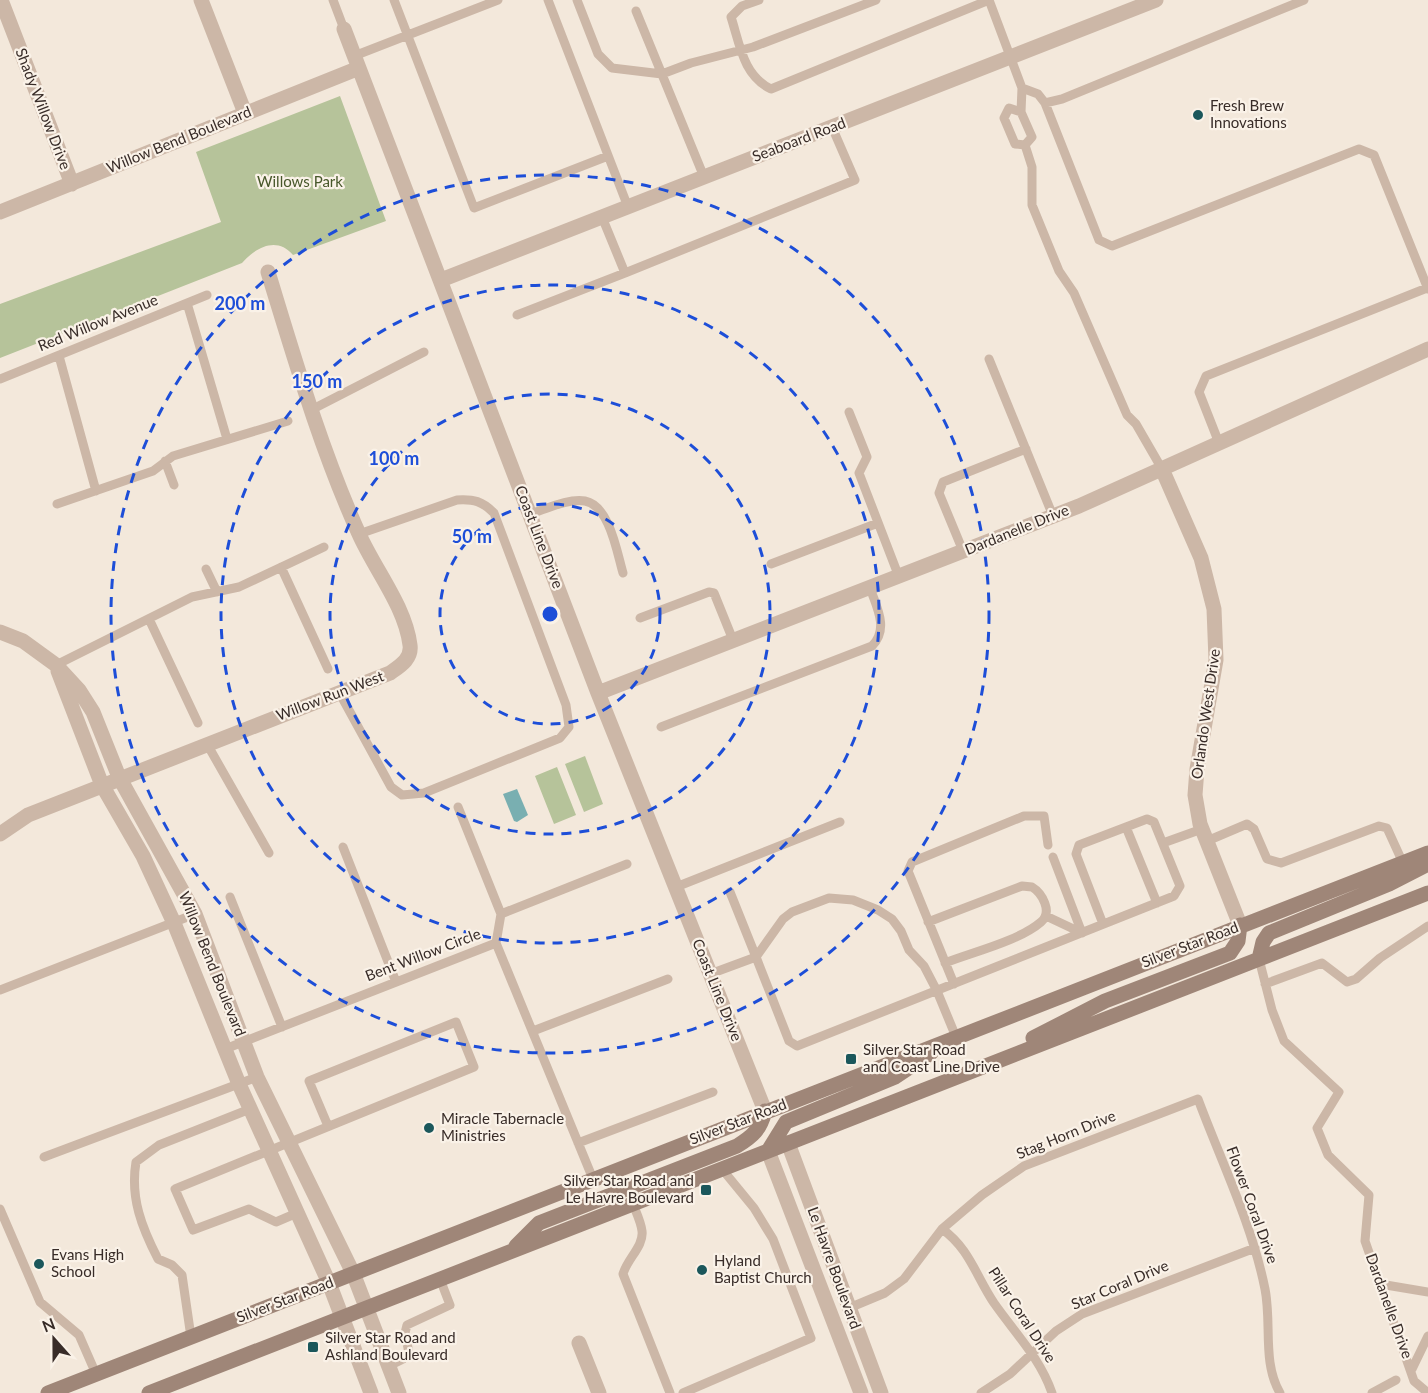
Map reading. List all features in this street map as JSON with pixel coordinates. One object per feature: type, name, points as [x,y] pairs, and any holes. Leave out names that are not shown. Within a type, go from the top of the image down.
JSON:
[{"type":"main road","name":"Silver Star Road","points":[[48,1393],[1428,853]]},
{"type":"main road","points":[[1259,959],[1263,942],[1269,933],[1389,884],[1428,864]]},
{"type":"main road","points":[[150,1393],[1428,893]]},
{"type":"main road","points":[[964,1074],[1105,1001],[1230,953],[1238,941],[1239,926]]},
{"type":"main road","points":[[768,1151],[786,1122],[896,1077],[956,1037]]},
{"type":"main road","points":[[512,1251],[538,1223],[737,1146],[753,1136],[761,1126],[765,1111]]},
{"type":"street","points":[[201,0],[245,113]]},
{"type":"street","name":"Seaboard Road","points":[[441,280],[1156,0]]},
{"type":"street","name":"Shady Willow Drive","points":[[1,6],[72,184]]},
{"type":"street","name":"Coast Line Drive","points":[[344,29],[598,693],[765,1111]]},
{"type":"street","name":"Willow Bend Boulevard","points":[[0,212],[245,113],[357,62]]},
{"type":"street","name":"Willow Run West","points":[[0,834],[28,815],[119,777],[390,673],[405,663],[411,649],[406,627],[359,534],[311,410],[268,272]]},
{"type":"street","name":"Dardanelle Drive","points":[[598,693],[1053,516],[1428,349]]},
{"type":"street","name":"Orlando West Drive","points":[[1162,469],[1201,558],[1214,609],[1216,660],[1197,769],[1196,795],[1204,835],[1239,926]]},
{"type":"street","name":"Willow Bend Boulevard","points":[[0,632],[23,641],[56,666],[79,690],[93,712],[119,777],[195,914],[257,1077],[353,1274],[399,1393]]},
{"type":"street","name":"Willow Bend Boulevard","points":[[56,666],[102,785],[143,856],[174,923],[239,1084],[329,1283],[371,1393]]},
{"type":"street","name":"Le Havre Boulevard","points":[[788,1143],[881,1393]]},
{"type":"street","name":"Le Havre Boulevard","points":[[768,1151],[861,1393]]},
{"type":"street","points":[[579,1343],[600,1393]]},
{"type":"lane","points":[[333,0],[344,29]]},
{"type":"lane","points":[[394,0],[474,208],[608,156]]},
{"type":"lane","points":[[357,62],[407,35],[498,0]]},
{"type":"lane","points":[[548,0],[628,207]]},
{"type":"lane","points":[[577,0],[598,54],[612,68],[662,74],[691,63],[741,50],[876,0]]},
{"type":"lane","points":[[759,0],[742,6],[731,17],[741,50],[756,81],[771,88],[989,0],[1022,88],[1021,112],[1032,137],[1025,145]]},
{"type":"lane","points":[[1045,103],[1062,99],[1304,0]]},
{"type":"lane","points":[[636,11],[704,177]]},
{"type":"lane","points":[[1022,88],[1038,94],[1045,103],[1099,240],[1112,246],[1359,149],[1374,155],[1427,288],[1206,376],[1199,392],[1219,443]]},
{"type":"lane","points":[[1021,112],[1009,108],[1004,118],[1015,144],[1025,145]]},
{"type":"lane","points":[[517,315],[855,180],[832,127]]},
{"type":"lane","points":[[1025,145],[1032,166],[1032,205],[1059,271],[1074,293],[1127,415],[1136,424],[1162,469]]},
{"type":"lane","points":[[602,217],[625,273]]},
{"type":"lane","name":"Red Willow Avenue","points":[[0,379],[207,295]]},
{"type":"lane","points":[[187,303],[227,439]]},
{"type":"lane","points":[[311,410],[424,352]]},
{"type":"lane","points":[[58,356],[96,491]]},
{"type":"lane","points":[[989,358],[1053,516]]},
{"type":"lane","points":[[849,412],[867,457],[859,473],[899,577]]},
{"type":"lane","points":[[57,504],[153,471],[173,456],[288,421]]},
{"type":"lane","points":[[963,551],[939,493],[943,482],[1026,449]]},
{"type":"lane","points":[[165,461],[174,485]]},
{"type":"lane","points":[[339,693],[391,787],[402,795],[424,793],[560,738],[569,727],[566,705],[494,513],[484,504],[472,499],[458,500],[359,534]]},
{"type":"lane","points":[[530,514],[566,503],[583,500],[591,503],[601,511],[623,573]]},
{"type":"lane","points":[[771,564],[878,523]]},
{"type":"lane","points":[[56,666],[192,597],[239,587],[324,547]]},
{"type":"lane","points":[[281,567],[328,669]]},
{"type":"lane","points":[[206,569],[217,592]]},
{"type":"lane","points":[[661,727],[872,646],[880,638],[882,628],[870,588]]},
{"type":"lane","points":[[640,618],[709,592],[714,593],[733,640]]},
{"type":"lane","points":[[149,619],[198,723]]},
{"type":"lane","points":[[207,744],[269,854]]},
{"type":"lane","points":[[458,807],[501,914],[496,943]]},
{"type":"lane","points":[[954,984],[908,871],[912,861],[1024,816],[1037,814],[1044,816],[1048,845]]},
{"type":"lane","points":[[730,892],[789,1041],[797,1046],[1174,896],[1180,886],[1154,822],[1146,819],[1079,845],[1076,854],[1103,924]]},
{"type":"lane","points":[[676,887],[840,822]]},
{"type":"lane","points":[[1163,843],[1247,825],[1254,829],[1267,859],[1281,863],[1379,826],[1387,828],[1403,862]]},
{"type":"lane","points":[[1126,827],[1157,903]]},
{"type":"lane","points":[[343,847],[396,982]]},
{"type":"lane","points":[[1053,857],[1082,933]]},
{"type":"lane","points":[[501,914],[627,864]]},
{"type":"lane","points":[[928,922],[1022,886],[1032,887],[1040,892],[1044,899],[1046,916],[1042,922],[1020,934],[945,963]]},
{"type":"lane","points":[[230,897],[282,1027]]},
{"type":"lane","points":[[710,974],[756,957],[783,919],[792,912],[839,897],[878,910],[892,920],[937,990],[956,1037]]},
{"type":"lane","points":[[0,990],[195,914]]},
{"type":"lane","points":[[1046,916],[1082,933]]},
{"type":"lane","points":[[1265,984],[1322,963],[1347,982],[1356,979],[1380,958],[1428,926]]},
{"type":"lane","name":"Bent Willow Circle","points":[[225,1049],[496,943],[593,1179]]},
{"type":"lane","name":"Dardanelle Drive","points":[[1259,959],[1284,1041],[1339,1092],[1317,1128],[1328,1155],[1369,1195],[1365,1241],[1412,1369],[1414,1381],[1428,1393]]},
{"type":"lane","points":[[532,1031],[668,980]]},
{"type":"lane","points":[[297,1213],[276,1222],[249,1209],[193,1230],[175,1189],[474,1067],[456,1023],[309,1081],[328,1126]]},
{"type":"lane","points":[[44,1157],[257,1077]]},
{"type":"lane","points":[[578,1143],[712,1092]]},
{"type":"lane","name":"Stag Horn Drive","points":[[849,1308],[885,1293],[904,1279],[942,1229],[982,1194],[1024,1166],[1198,1099]]},
{"type":"lane","name":"Flower Coral Drive","points":[[1198,1099],[1255,1248],[1266,1291],[1269,1361],[1280,1393]]},
{"type":"lane","points":[[191,1337],[182,1275],[172,1265],[158,1259],[136,1206],[133,1191],[136,1162],[159,1145],[250,1109]]},
{"type":"lane","points":[[683,1393],[811,1338],[773,1239],[754,1208],[722,1169]]},
{"type":"lane","points":[[633,1204],[642,1231],[641,1240],[626,1262],[623,1274],[669,1393]]},
{"type":"lane","points":[[0,1209],[31,1287],[40,1302],[79,1335],[96,1374]]},
{"type":"lane","name":"Pillar Coral Drive","points":[[942,1229],[958,1241],[995,1304],[1032,1352],[1052,1393]]},
{"type":"lane","name":"Star Coral Drive","points":[[981,1393],[1010,1374],[1032,1352],[1082,1314],[1255,1248]]},
{"type":"lane","points":[[389,1366],[409,1353],[405,1333],[407,1325],[450,1305],[440,1279]]},
{"type":"lane","points":[[1380,1284],[1428,1292]]},
{"type":"lane","points":[[1412,1369],[1428,1336]]},
{"type":"lane","points":[[1372,1393],[1396,1380]]},
{"type":"green space","name":"Willows Park","points":[[340,96],[386,221],[293,255],[280,246],[260,248],[242,263],[0,358],[0,304],[221,222],[196,152]]},
{"type":"green space","points":[[585,756],[603,804],[584,812],[565,764]]},
{"type":"green space","points":[[557,767],[576,815],[554,824],[535,776]]},
{"type":"water","points":[[517,789],[528,815],[517,822],[514,821],[503,794]]},
{"type":"place","name":"Fresh Brew Innovations","points":[[1198,115]]},
{"type":"place","name":"Silver Star Road and Coast Line Drive","points":[[851,1059]]},
{"type":"place","name":"Miracle Tabernacle Ministries","points":[[429,1128]]},
{"type":"place","name":"Silver Star Road and Le Havre Boulevard","points":[[706,1190]]},
{"type":"place","name":"Evans High School","points":[[39,1264]]},
{"type":"place","name":"Hyland Baptist Church","points":[[702,1270]]},
{"type":"place","name":"Silver Star Road and Ashland Boulevard","points":[[313,1347]]}]
